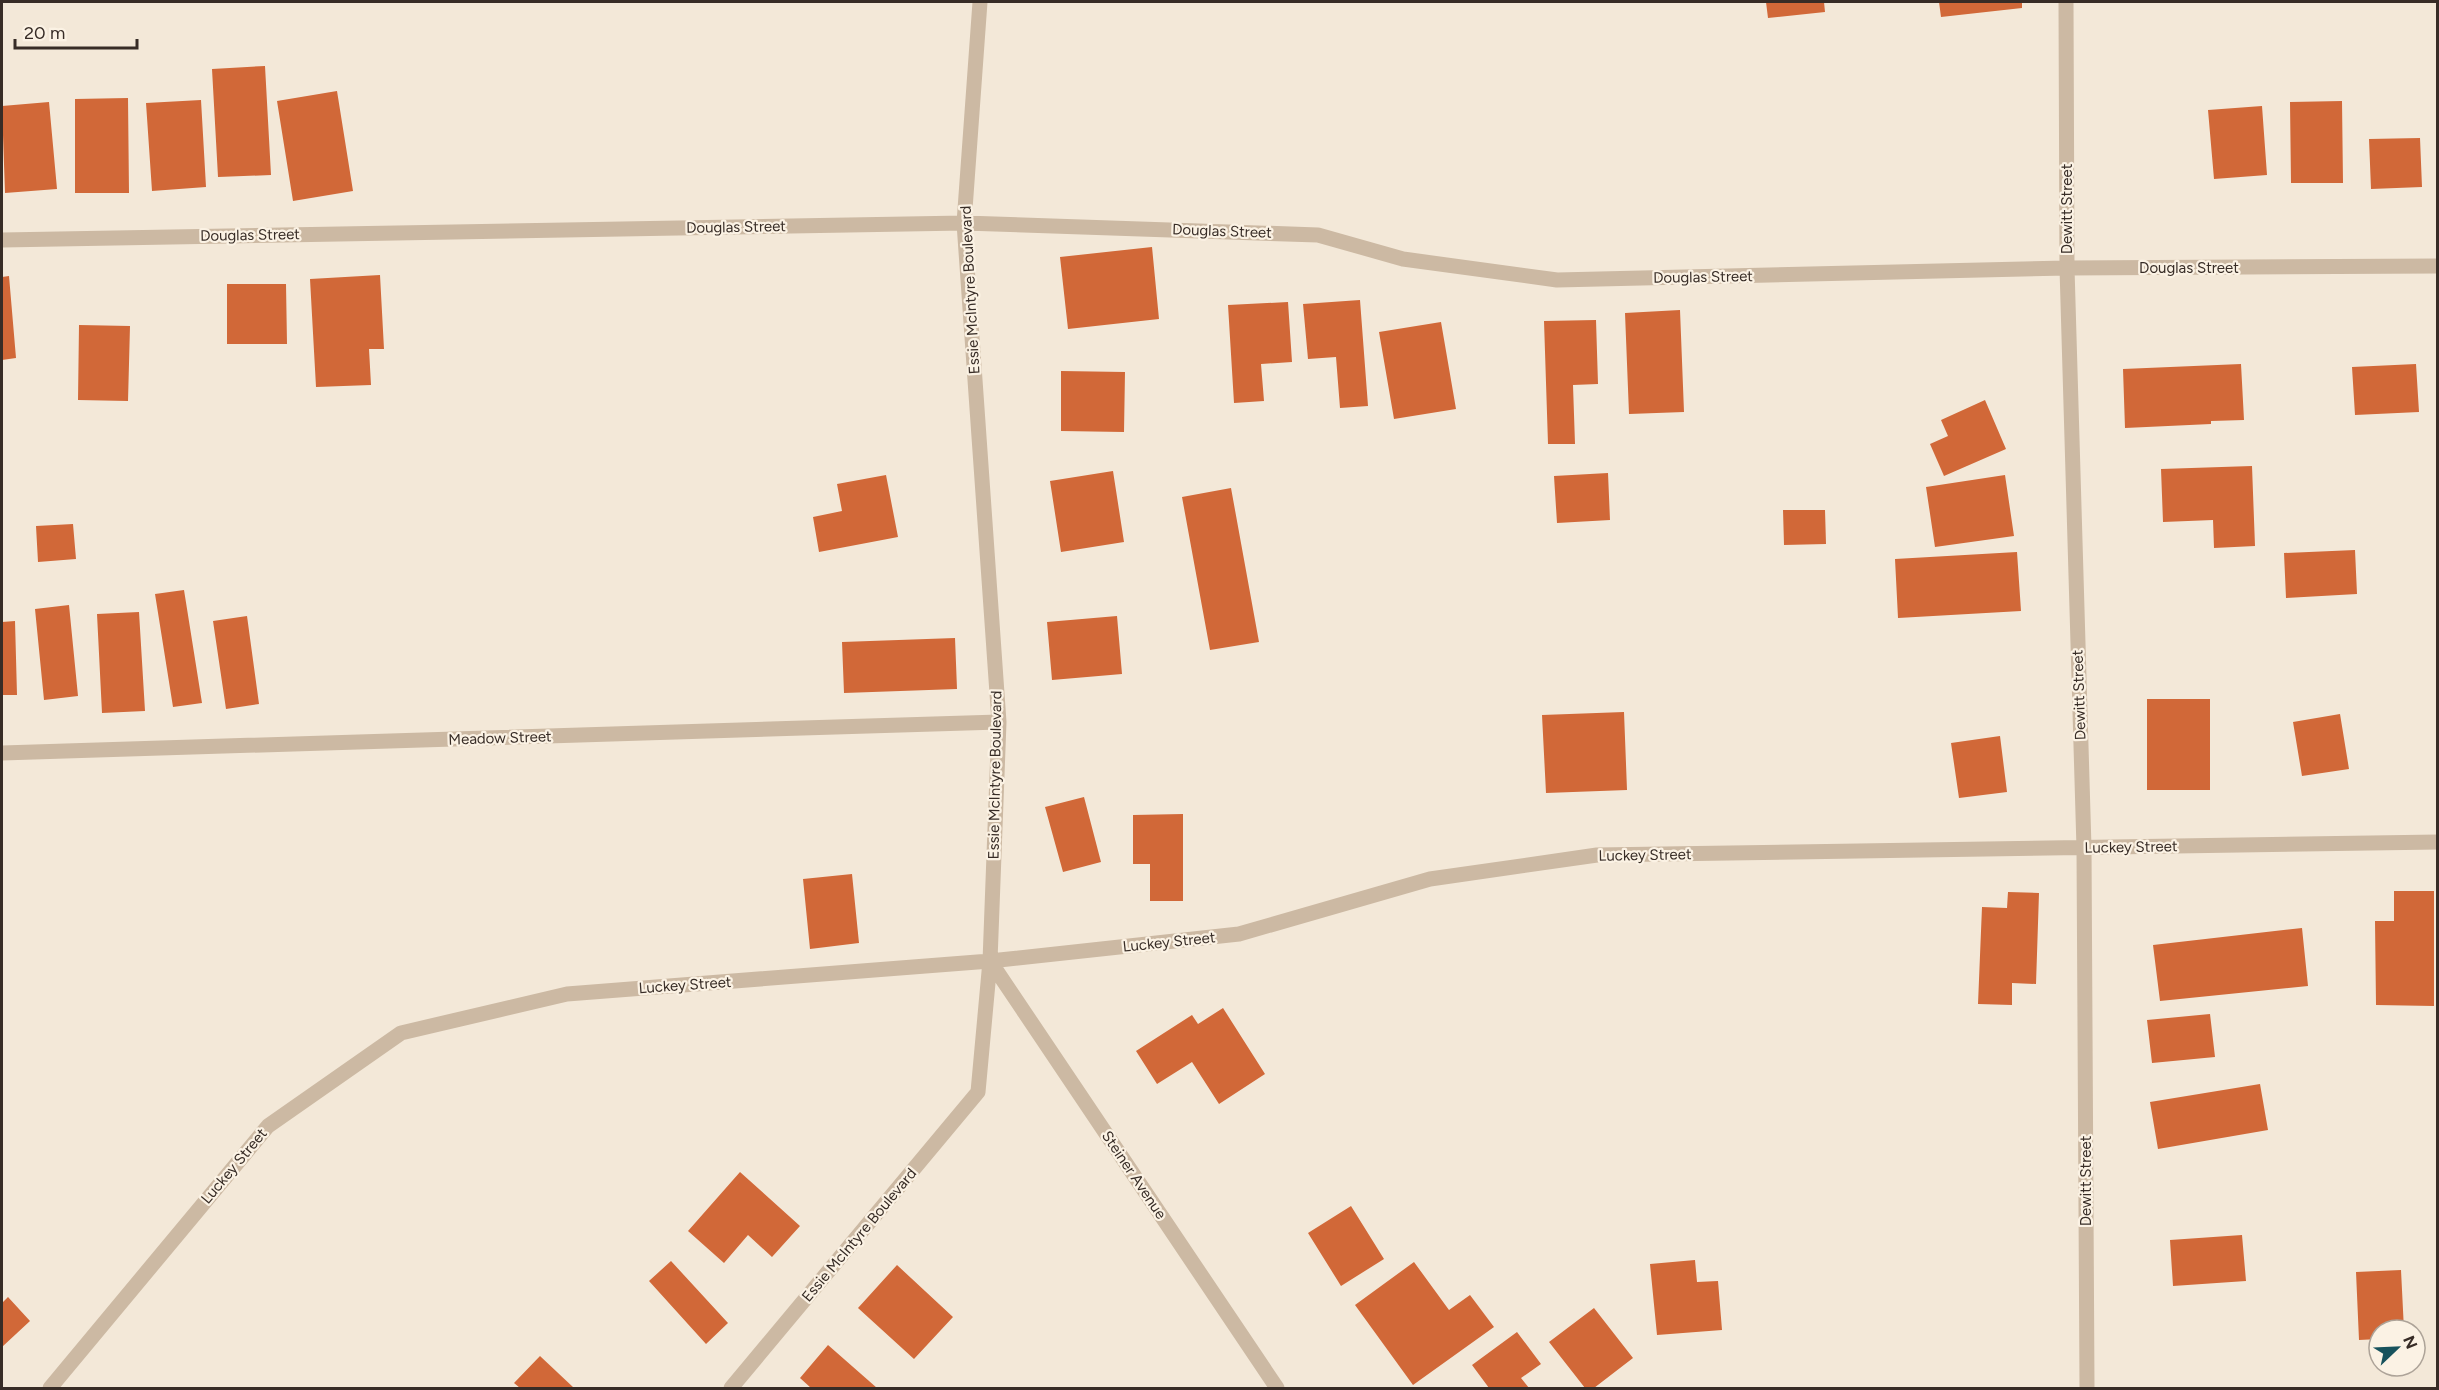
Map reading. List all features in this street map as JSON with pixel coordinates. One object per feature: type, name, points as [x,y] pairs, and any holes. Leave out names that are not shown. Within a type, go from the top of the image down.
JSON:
[{"type":"street","name":"Essie McIntyre Boulevard","points":[[731,1389],[978,1092],[990,961],[999,722],[964,223],[980,2]]},
{"type":"street","name":"Dewitt Street","points":[[2066,2],[2067,268],[2084,848],[2087,1389]]},
{"type":"street","name":"Douglas Street","points":[[2,240],[964,223],[1318,235],[1404,259],[1557,280],[2067,268],[2438,266]]},
{"type":"street","name":"Meadow Street","points":[[2,753],[999,722]]},
{"type":"street","name":"Luckey Street","points":[[50,1389],[268,1126],[400,1033],[567,994],[990,961],[1239,934],[1430,879],[1597,855],[2438,842]]},
{"type":"street","name":"Steiner Avenue","points":[[990,961],[1277,1389]]},
{"type":"building","points":[[1766,2],[1824,2],[1825,12],[1768,18]]},
{"type":"building","points":[[1939,2],[2022,2],[2022,8],[1941,17]]},
{"type":"building","points":[[265,66],[271,175],[218,177],[212,69]]},
{"type":"building","points":[[337,91],[353,191],[293,201],[277,101]]},
{"type":"building","points":[[128,98],[129,193],[75,193],[75,99]]},
{"type":"building","points":[[201,100],[206,187],[152,191],[146,103]]},
{"type":"building","points":[[2342,101],[2343,183],[2291,183],[2290,102]]},
{"type":"building","points":[[49,102],[57,189],[5,193],[2,106]]},
{"type":"building","points":[[2262,106],[2267,175],[2214,179],[2208,110]]},
{"type":"building","points":[[2420,138],[2422,187],[2371,189],[2369,139]]},
{"type":"building","points":[[1152,247],[1159,319],[1068,329],[1060,257]]},
{"type":"building","points":[[380,275],[384,349],[369,349],[371,385],[316,387],[310,279]]},
{"type":"building","points":[[9,276],[16,358],[2,360],[2,277]]},
{"type":"building","points":[[227,284],[286,284],[287,344],[227,344]]},
{"type":"building","points":[[1360,300],[1368,406],[1340,408],[1336,357],[1308,359],[1303,304]]},
{"type":"building","points":[[1288,302],[1292,362],[1261,364],[1264,401],[1234,403],[1228,305]]},
{"type":"building","points":[[1680,310],[1684,412],[1629,414],[1625,313]]},
{"type":"building","points":[[1596,320],[1598,384],[1573,385],[1575,444],[1548,444],[1544,321]]},
{"type":"building","points":[[1441,322],[1456,409],[1394,419],[1379,332]]},
{"type":"building","points":[[79,325],[130,326],[128,401],[78,400]]},
{"type":"building","points":[[2241,364],[2244,420],[2125,428],[2123,369]]},
{"type":"building","points":[[2416,364],[2419,412],[2355,415],[2352,367]]},
{"type":"building","points":[[1061,371],[1125,372],[1124,432],[1061,431]]},
{"type":"building","points":[[1985,400],[2006,449],[1944,476],[1930,444],[1948,436],[1941,420]]},
{"type":"building","points":[[2252,466],[2255,546],[2214,548],[2213,520],[2163,522],[2161,469]]},
{"type":"building","points":[[1113,471],[1124,542],[1061,552],[1050,481]]},
{"type":"building","points":[[1608,473],[1610,520],[1557,523],[1554,476]]},
{"type":"building","points":[[886,475],[898,537],[819,552],[813,517],[842,511],[837,484]]},
{"type":"building","points":[[2005,475],[2014,536],[1935,547],[1926,487]]},
{"type":"building","points":[[1231,488],[1259,642],[1210,650],[1182,497]]},
{"type":"building","points":[[1783,510],[1825,510],[1826,544],[1784,545]]},
{"type":"building","points":[[73,524],[76,559],[38,562],[36,526]]},
{"type":"building","points":[[2355,550],[2357,594],[2286,598],[2284,553]]},
{"type":"building","points":[[2017,552],[2021,611],[1898,618],[1895,559]]},
{"type":"building","points":[[184,590],[202,703],[173,707],[155,594]]},
{"type":"building","points":[[69,605],[78,696],[44,700],[35,609]]},
{"type":"building","points":[[139,612],[145,711],[102,713],[97,614]]},
{"type":"building","points":[[247,616],[259,704],[226,709],[213,621]]},
{"type":"building","points":[[1117,616],[1122,674],[1052,680],[1047,622]]},
{"type":"building","points":[[15,621],[17,695],[2,695],[2,622]]},
{"type":"building","points":[[955,638],[957,689],[844,693],[842,642]]},
{"type":"building","points":[[2147,699],[2210,699],[2210,790],[2147,790]]},
{"type":"building","points":[[1624,712],[1627,790],[1546,793],[1542,715]]},
{"type":"building","points":[[2340,714],[2349,769],[2302,776],[2293,722]]},
{"type":"building","points":[[2000,736],[2007,792],[1959,798],[1951,743]]},
{"type":"building","points":[[1084,797],[1101,862],[1063,872],[1045,807]]},
{"type":"building","points":[[1183,814],[1183,901],[1150,901],[1150,864],[1133,864],[1133,815]]},
{"type":"building","points":[[852,874],[859,943],[810,949],[803,879]]},
{"type":"building","points":[[2394,891],[2434,891],[2434,1006],[2376,1005],[2375,921],[2394,921]]},
{"type":"building","points":[[2008,892],[2039,893],[2036,984],[2012,983],[2012,1005],[1978,1004],[1982,907],[2007,908]]},
{"type":"building","points":[[2302,928],[2308,986],[2160,1001],[2153,945]]},
{"type":"building","points":[[1223,1008],[1265,1074],[1219,1104],[1192,1062],[1157,1084],[1136,1051],[1192,1015],[1198,1024]]},
{"type":"building","points":[[2210,1014],[2215,1057],[2152,1063],[2147,1020]]},
{"type":"building","points":[[2260,1084],[2268,1130],[2158,1149],[2150,1102]]},
{"type":"building","points":[[740,1172],[800,1226],[772,1257],[748,1235],[724,1263],[688,1231]]},
{"type":"building","points":[[1351,1206],[1384,1259],[1341,1286],[1308,1233]]},
{"type":"building","points":[[2242,1235],[2246,1281],[2173,1286],[2170,1240]]},
{"type":"building","points":[[1695,1260],[1697,1282],[1718,1281],[1722,1330],[1657,1335],[1650,1264]]},
{"type":"building","points":[[671,1261],[728,1323],[706,1344],[649,1281]]},
{"type":"building","points":[[1414,1262],[1449,1310],[1470,1295],[1494,1327],[1413,1385],[1355,1305]]},
{"type":"building","points":[[897,1265],[953,1317],[914,1359],[858,1308]]},
{"type":"building","points":[[2401,1270],[2403,1318],[2367,1318],[2367,1340],[2359,1340],[2356,1272]]},
{"type":"building","points":[[8,1297],[30,1321],[2,1347],[2,1303]]},
{"type":"building","points":[[1594,1308],[1633,1358],[1594,1388],[1585,1388],[1549,1342]]},
{"type":"building","points":[[1517,1332],[1541,1364],[1521,1378],[1529,1388],[1489,1388],[1472,1365]]},
{"type":"building","points":[[828,1345],[877,1388],[811,1388],[800,1378]]},
{"type":"building","points":[[540,1356],[574,1388],[520,1388],[514,1383]]}]
